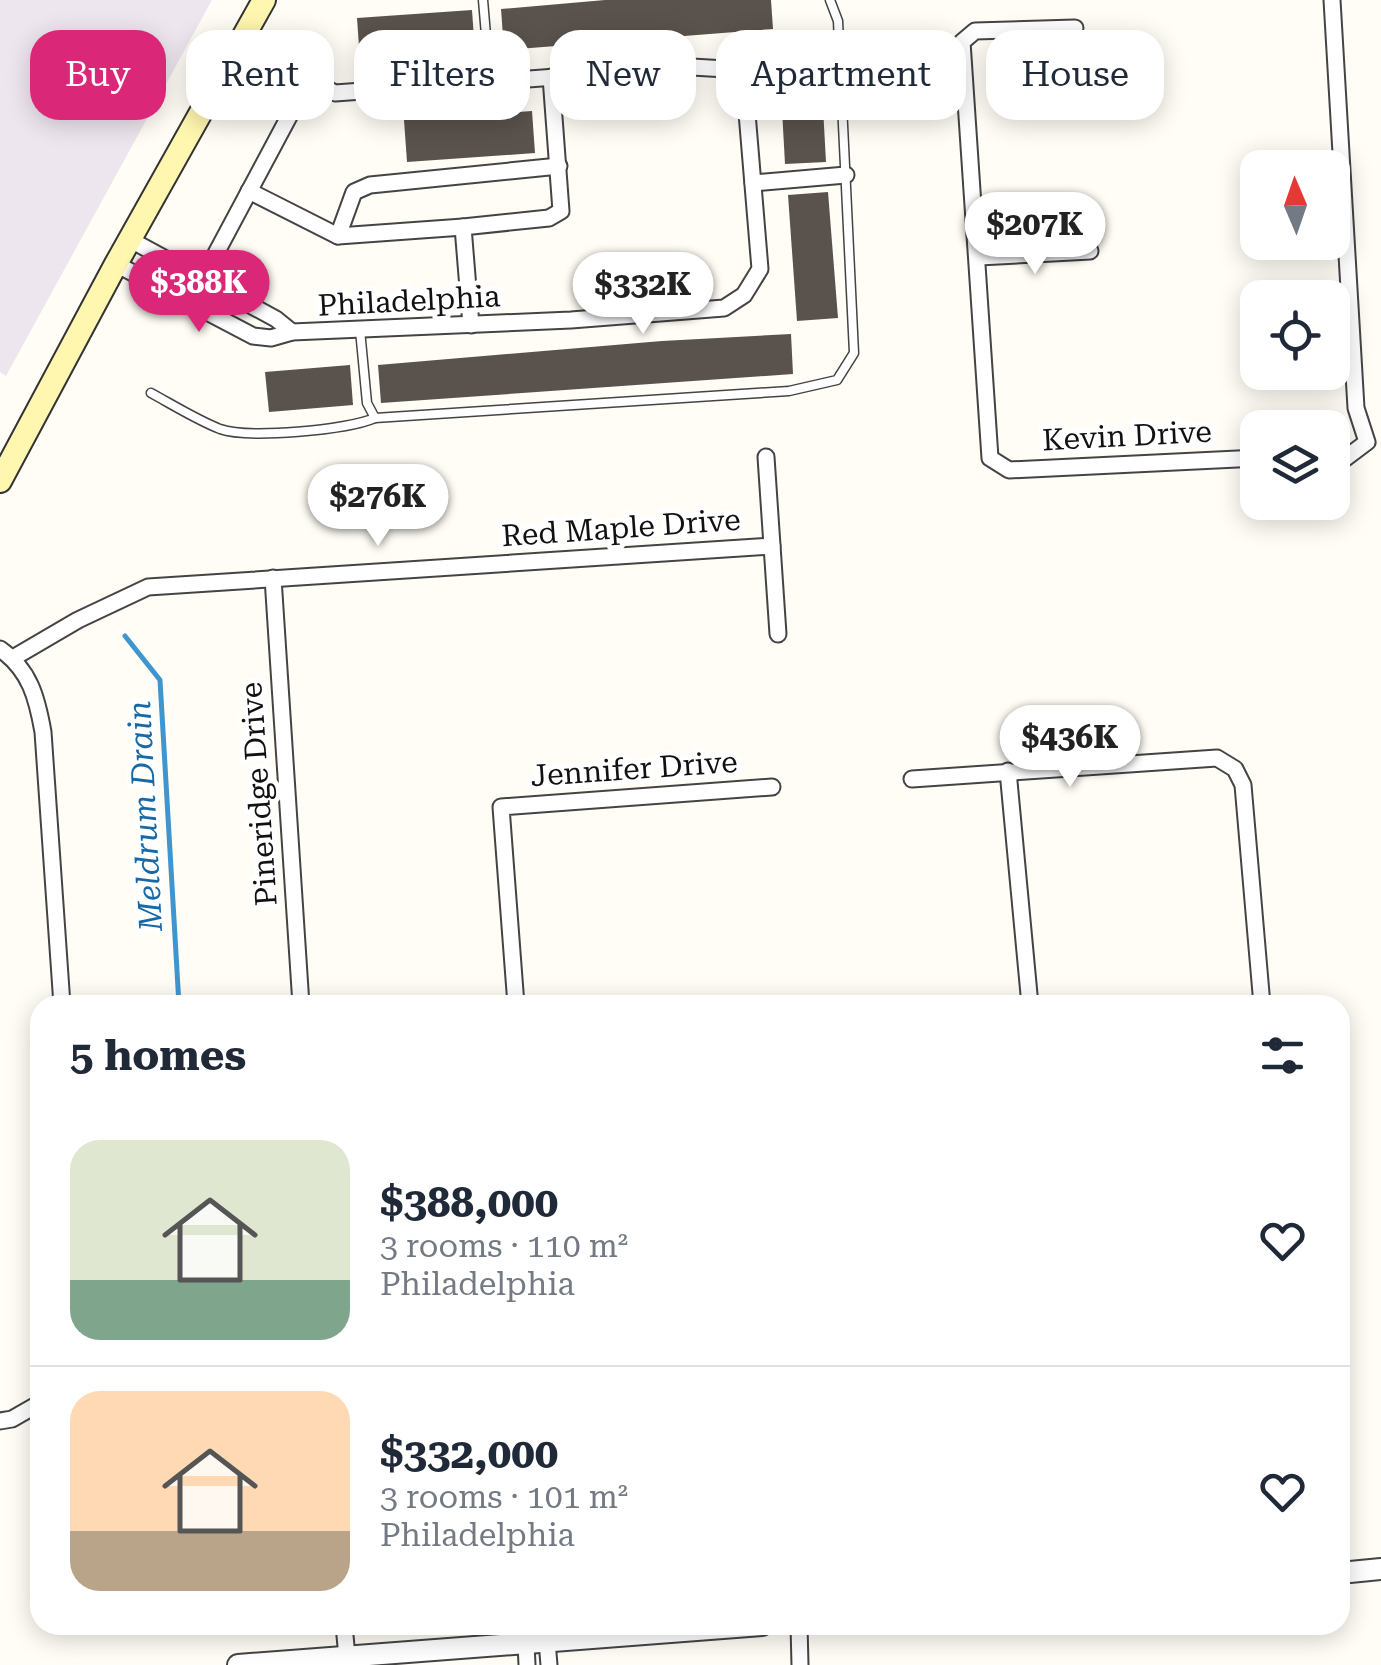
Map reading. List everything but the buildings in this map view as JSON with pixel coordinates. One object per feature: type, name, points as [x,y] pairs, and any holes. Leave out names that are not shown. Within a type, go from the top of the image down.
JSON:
[{"type":"main road","points":[[245,30],[264,0]]},
{"type":"main road","points":[[0,480],[195,120]]},
{"type":"street","points":[[1332,0],[1356,408],[1367,442],[1350,455]]},
{"type":"street","points":[[1075,28],[976,31],[962,42],[973,232],[979,257],[1090,251]]},
{"type":"street","name":"Philadelphia","points":[[116,264],[253,336],[272,338],[292,332],[724,308],[744,294],[760,269],[745,89],[726,69],[696,67]]},
{"type":"street","points":[[189,304],[287,120]]},
{"type":"street","points":[[250,191],[338,236],[549,218],[560,212],[555,120]]},
{"type":"street","points":[[338,236],[354,192],[370,184],[559,166]]},
{"type":"street","points":[[753,183],[846,175]]},
{"type":"street","points":[[462,226],[470,325]]},
{"type":"street","name":"Philadelphia","points":[[130,239],[276,319],[292,332]]},
{"type":"street","name":"Kevin Drive","points":[[979,257],[990,458],[999,467],[1009,470],[1240,459]]},
{"type":"street","points":[[766,457],[778,634]]},
{"type":"street","name":"Red Maple Drive","points":[[6,654],[148,587],[772,546]]},
{"type":"street","name":"Pineridge Drive","points":[[273,578],[300,995]]},
{"type":"street","points":[[6,654],[36,690],[44,732],[61,995]]},
{"type":"street","points":[[912,779],[1217,758],[1235,770],[1243,785],[1261,995]]},
{"type":"street","points":[[1008,771],[1029,995]]},
{"type":"street","name":"Jennifer Drive","points":[[515,995],[501,807],[772,787]]},
{"type":"street","points":[[0,1421],[30,1409]]},
{"type":"street","points":[[1350,1571],[1381,1569]]},
{"type":"street","points":[[345,1635],[347,1657]]},
{"type":"street","points":[[238,1665],[624,1635]]},
{"type":"street","points":[[799,1635],[800,1665]]},
{"type":"street","points":[[528,1665],[536,1642]]},
{"type":"street","points":[[536,1642],[548,1665]]},
{"type":"lane","points":[[483,0],[486,30]]},
{"type":"lane","points":[[151,393],[222,430],[253,433],[357,426],[374,418],[789,391],[837,380],[854,353],[838,21],[830,0]]},
{"type":"lane","points":[[360,330],[368,402],[374,418]]},
{"type":"shaded area","points":[[0,0],[212,0],[196,30],[186,30],[186,47],[166,84],[166,30],[30,30],[30,120],[146,120],[6,376],[0,372]]},
{"type":"waterway","name":"Meldrum Drain","points":[[125,636],[160,680],[178,995]]}]
